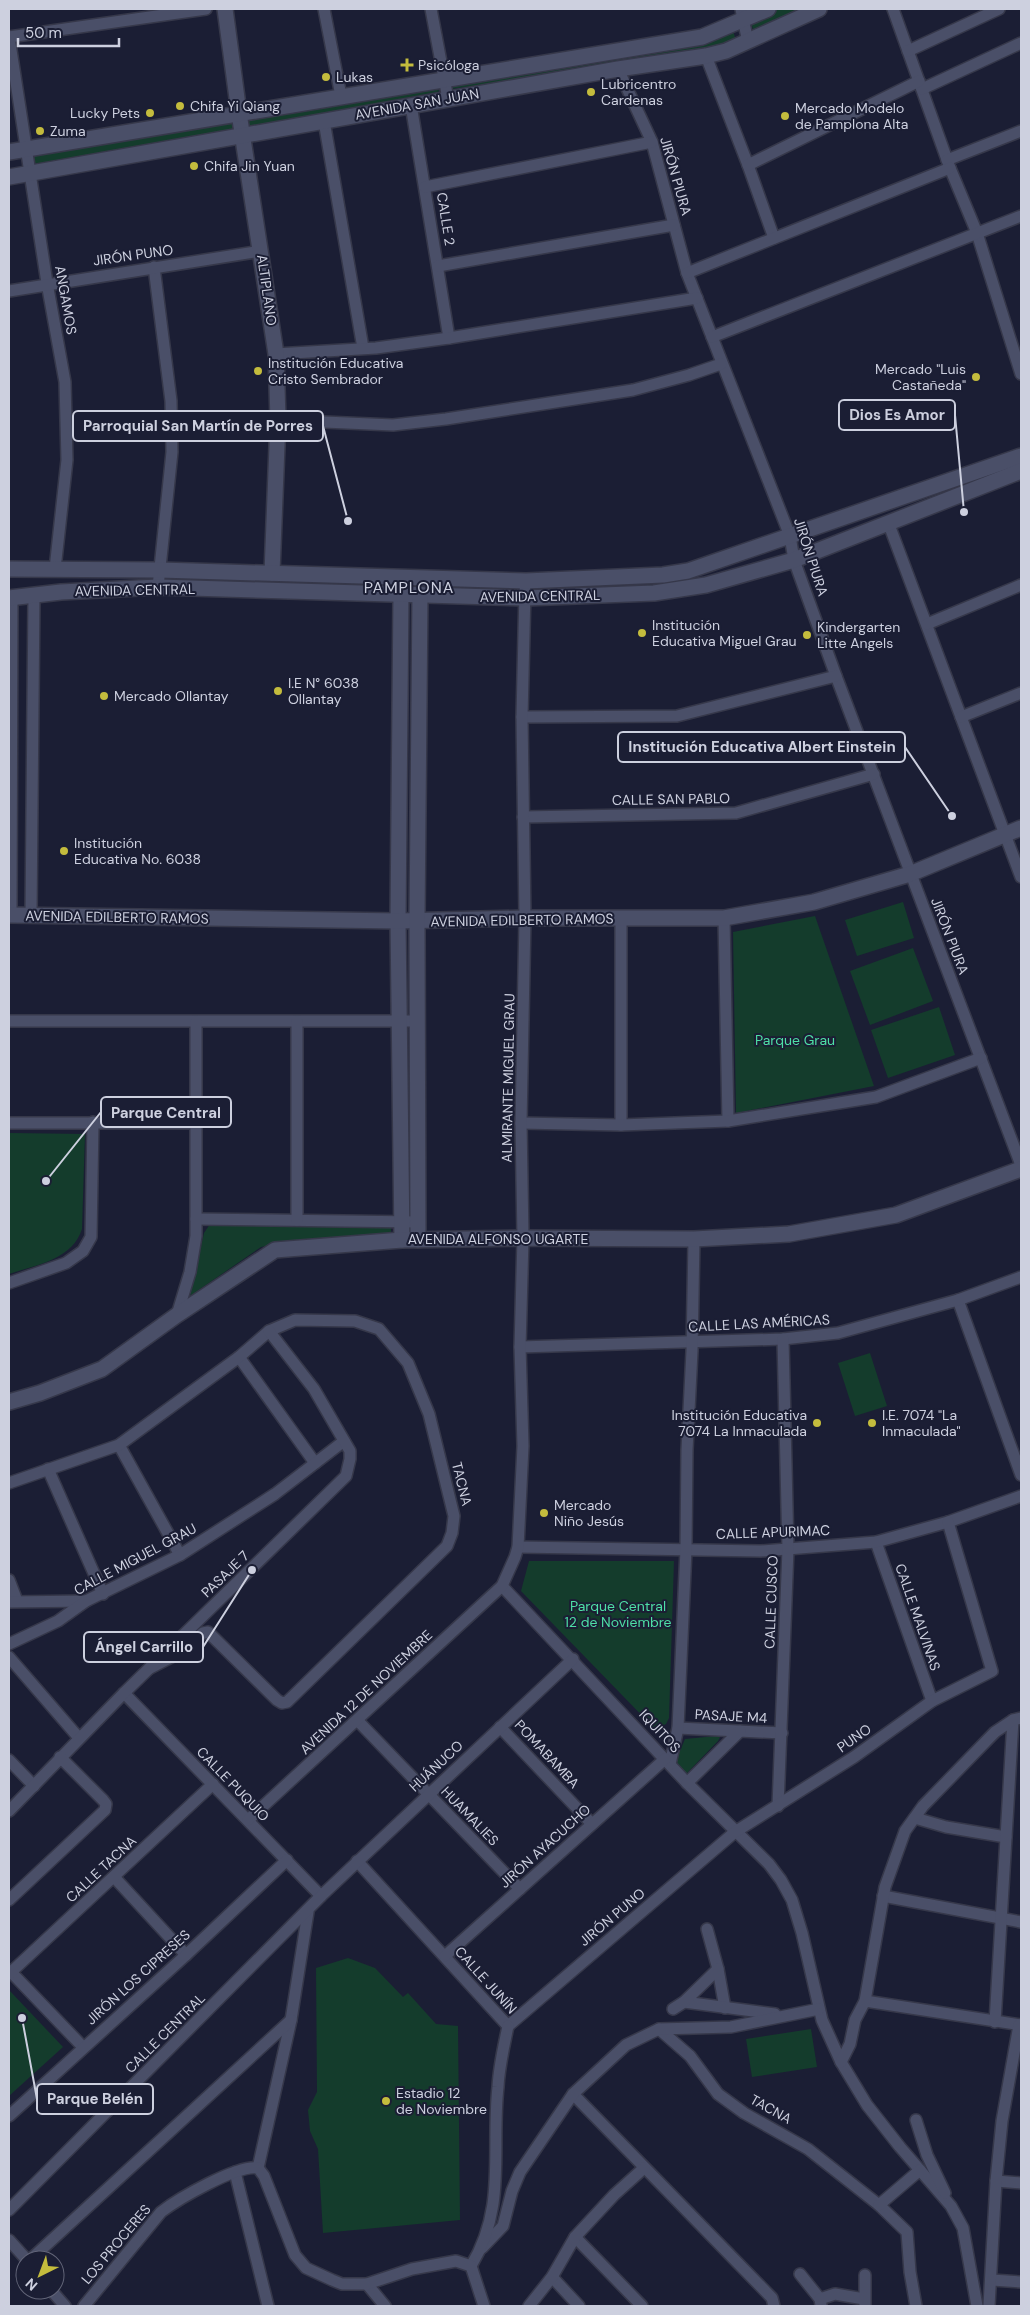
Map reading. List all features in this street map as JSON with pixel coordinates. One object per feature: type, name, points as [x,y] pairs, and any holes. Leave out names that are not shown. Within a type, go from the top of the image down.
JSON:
[{"type":"street","points":[[9,37],[206,9]]},
{"type":"street","name":"ALTIPLANO","points":[[225,9],[242,136],[262,251],[276,354],[278,420],[272,572]]},
{"type":"street","points":[[324,9],[341,96]]},
{"type":"street","points":[[431,9],[448,99]]},
{"type":"street","name":"AVENIDA SAN JUAN","points":[[9,152],[444,78],[702,37],[742,14],[768,9]]},
{"type":"street","name":"AVENIDA SAN JUAN","points":[[9,177],[618,69],[706,56],[748,42],[819,9]]},
{"type":"street","points":[[893,9],[949,164],[977,233],[1021,374]]},
{"type":"street","points":[[908,51],[999,9]]},
{"type":"street","points":[[742,14],[748,42]]},
{"type":"street","name":"ANGAMOS","points":[[9,37],[28,149],[47,283],[65,382],[67,460],[55,569]]},
{"type":"street","points":[[748,165],[920,85],[1021,42]]},
{"type":"street","points":[[706,56],[774,238]]},
{"type":"street","name":"JIRÓN PIURA","points":[[618,69],[652,142],[687,272],[790,536],[794,560],[836,676],[1021,1167]]},
{"type":"street","name":"CALLE 2","points":[[411,105],[449,338]]},
{"type":"street","points":[[324,121],[363,348]]},
{"type":"street","points":[[687,272],[774,238],[949,164],[1021,131]]},
{"type":"street","points":[[425,187],[652,142]]},
{"type":"street","points":[[712,337],[1021,216]]},
{"type":"street","points":[[438,266],[674,225]]},
{"type":"street","name":"JIRÓN PUNO","points":[[9,291],[47,283],[262,251]]},
{"type":"street","points":[[154,268],[171,402],[172,452],[158,587]]},
{"type":"street","points":[[276,354],[363,348],[449,338],[697,298]]},
{"type":"street","points":[[278,420],[393,425],[446,419],[633,390],[722,364]]},
{"type":"street","name":"AVENIDA CENTRAL","points":[[9,569],[272,572],[526,581],[663,575],[688,571],[1021,456]]},
{"type":"street","name":"AVENIDA CENTRAL","points":[[11,598],[61,592],[158,587],[525,598],[654,593],[706,584],[794,560],[1021,471]]},
{"type":"street","points":[[888,522],[1021,877]]},
{"type":"street","name":"ALMIRANTE MIGUEL GRAU","points":[[502,1586],[518,1547],[523,1446],[520,1347],[523,1238],[522,1123],[525,918],[522,717],[526,581]]},
{"type":"street","points":[[927,624],[1021,585]]},
{"type":"street","points":[[401,594],[399,1021],[410,1222],[418,1240]]},
{"type":"street","points":[[402,1240],[410,1222],[417,1022],[420,594]]},
{"type":"street","points":[[30,916],[34,595]]},
{"type":"street","points":[[10,915],[11,598]]},
{"type":"street","points":[[522,717],[677,716],[836,676]]},
{"type":"street","points":[[961,716],[1021,693]]},
{"type":"street","points":[[399,768],[418,770]]},
{"type":"street","name":"CALLE SAN PABLO","points":[[523,817],[736,813],[874,774]]},
{"type":"street","name":"AVENIDA EDILBERTO RAMOS","points":[[10,915],[398,921],[525,918],[724,918],[814,902],[910,874],[1021,828]]},
{"type":"street","points":[[620,918],[621,1125]]},
{"type":"street","points":[[724,918],[728,1121]]},
{"type":"street","points":[[9,1021],[417,1022]]},
{"type":"street","points":[[176,1315],[190,1272],[196,1236],[196,1022]]},
{"type":"street","points":[[297,1022],[297,1220]]},
{"type":"street","points":[[522,1123],[621,1125],[728,1121],[876,1097],[981,1058]]},
{"type":"street","points":[[9,1284],[66,1263],[83,1251],[91,1237],[93,1122]]},
{"type":"street","points":[[9,1123],[196,1123]]},
{"type":"street","name":"AVENIDA ALFONSO UGARTE","points":[[9,1402],[40,1393],[102,1369],[176,1315],[275,1250],[402,1240],[523,1238],[694,1239],[789,1234],[896,1216],[1021,1167]]},
{"type":"street","points":[[196,1218],[410,1222]]},
{"type":"street","points":[[667,1762],[678,1728],[686,1549],[687,1450],[694,1239]]},
{"type":"street","name":"CALLE LAS AMÉRICAS","points":[[520,1347],[783,1339],[838,1333],[958,1300],[1021,1277]]},
{"type":"street","points":[[958,1300],[1018,1453],[1021,1475]]},
{"type":"street","name":"TACNA","points":[[9,1483],[119,1445],[239,1357],[269,1331],[295,1320],[355,1321],[379,1329],[408,1363],[429,1414],[454,1516],[452,1533],[447,1546],[287,1702],[282,1702],[208,1632],[203,1632],[181,1652],[150,1668]]},
{"type":"street","points":[[269,1331],[314,1389],[344,1441]]},
{"type":"street","name":"CALLE CUSCO","points":[[778,1806],[788,1549],[783,1339]]},
{"type":"street","points":[[239,1357],[315,1463]]},
{"type":"street","name":"CALLE MIGUEL GRAU","points":[[9,1644],[58,1621],[86,1602],[180,1555],[275,1494],[344,1441]]},
{"type":"street","name":"PASAJE 7","points":[[9,1811],[124,1693],[346,1476],[350,1451],[344,1441]]},
{"type":"street","points":[[119,1445],[180,1555]]},
{"type":"street","points":[[48,1469],[103,1594]]},
{"type":"street","name":"CALLE APURIMAC","points":[[518,1547],[788,1549],[876,1542],[948,1522],[1021,1496]]},
{"type":"street","name":"PUNO","points":[[735,1832],[854,1757],[932,1701],[992,1671],[948,1522]]},
{"type":"street","name":"CALLE MALVINAS","points":[[876,1542],[932,1701]]},
{"type":"street","points":[[9,1580],[13,1602],[86,1602]]},
{"type":"street","name":"IQUITOS","points":[[502,1586],[573,1659],[687,1783],[769,1864],[781,1880],[792,1900],[802,1933],[822,2020],[841,2062],[867,2105],[951,2206]]},
{"type":"street","name":"AVENIDA 12 DE NOVIEMBRE","points":[[248,1820],[358,1721],[502,1586]]},
{"type":"street","points":[[9,1657],[79,1738]]},
{"type":"street","name":"HUÁNUCO","points":[[321,1896],[573,1659]]},
{"type":"street","name":"CALLE PUQUIO","points":[[124,1693],[321,1896]]},
{"type":"street","points":[[841,2062],[850,2044],[856,2020],[865,2001],[884,1896],[905,1831],[923,1806],[995,1732],[1019,1719]]},
{"type":"street","points":[[995,2022],[1006,1837],[1019,1719]]},
{"type":"street","name":"HUAMALIES","points":[[358,1721],[520,1889]]},
{"type":"street","name":"POMABAMBA","points":[[500,1727],[592,1824]]},
{"type":"street","name":"PASAJE M4","points":[[678,1728],[782,1733]]},
{"type":"street","points":[[687,1783],[740,1731]]},
{"type":"street","points":[[9,1900],[105,1810],[106,1804],[103,1800],[60,1757]]},
{"type":"street","points":[[9,1760],[34,1786]]},
{"type":"street","name":"JIRÓN AYACUCHO","points":[[445,1956],[592,1824],[667,1762]]},
{"type":"street","name":"CALLE TACNA","points":[[10,1973],[212,1784]]},
{"type":"street","points":[[915,1818],[946,1827],[1006,1837]]},
{"type":"street","name":"JIRÓN PUNO","points":[[508,2026],[735,1832]]},
{"type":"street","name":"JIRÓN LOS CIPRESES","points":[[9,2116],[83,2047],[186,1956],[287,1860]]},
{"type":"street","name":"CALLE JUNÍN","points":[[357,1861],[508,2026],[498,2087],[497,2185],[482,2248],[471,2266]]},
{"type":"street","points":[[114,1877],[186,1956]]},
{"type":"street","name":"CALLE CENTRAL","points":[[9,2209],[308,1912],[321,1896]]},
{"type":"street","points":[[884,1896],[1021,1922]]},
{"type":"street","points":[[308,1912],[291,2020],[258,2168],[264,2176],[295,2255],[306,2268],[342,2284],[367,2284],[412,2270],[456,2261],[471,2266],[484,2306]]},
{"type":"street","points":[[707,1929],[718,1969],[725,2008]]},
{"type":"street","points":[[673,2009],[684,2002],[718,1969]]},
{"type":"street","points":[[10,1973],[83,2047]]},
{"type":"street","points":[[865,2001],[1020,2025],[1002,2121],[996,2181],[992,2280],[989,2306]]},
{"type":"street","points":[[684,2002],[790,2015]]},
{"type":"street","points":[[482,2248],[503,2226],[512,2191],[520,2172],[573,2094],[626,2045],[659,2029],[731,2027],[819,2009]]},
{"type":"street","points":[[39,2250],[291,2020]]},
{"type":"street","name":"TACNA","points":[[659,2029],[690,2056],[718,2094],[744,2113],[808,2149],[879,2205],[907,2232],[910,2272],[916,2306]]},
{"type":"street","points":[[573,2094],[770,2304]]},
{"type":"street","points":[[916,2120],[927,2155],[963,2228],[977,2306]]},
{"type":"street","name":"LOS PROCERES","points":[[84,2306],[161,2212],[173,2203],[235,2172],[252,2167],[258,2168]]},
{"type":"street","points":[[529,2306],[552,2277],[575,2237],[614,2195],[644,2168]]},
{"type":"street","points":[[879,2205],[920,2170]]},
{"type":"street","points":[[235,2172],[268,2306]]},
{"type":"street","points":[[996,2181],[1021,2183]]},
{"type":"street","points":[[575,2237],[642,2306]]},
{"type":"street","points":[[9,2240],[18,2250]]},
{"type":"street","points":[[800,2274],[821,2303],[835,2294],[865,2303],[865,2275]]},
{"type":"street","points":[[552,2277],[579,2306]]},
{"type":"street","points":[[992,2280],[1021,2282]]},
{"type":"street","points":[[367,2284],[386,2306]]},
{"type":"green space","points":[[772,9],[801,9],[756,30],[753,29],[750,21]]},
{"type":"green space","points":[[732,28],[736,40],[706,53],[451,89],[451,79]]},
{"type":"green space","points":[[437,84],[439,91],[437,92],[252,127],[248,125],[248,117]]},
{"type":"green space","points":[[233,119],[233,129],[230,132],[37,164],[33,161],[32,154]]},
{"type":"green space","points":[[903,902],[914,938],[857,956],[845,920]]},
{"type":"green space","name":"Parque Grau","points":[[815,916],[874,1086],[736,1113],[733,932]]},
{"type":"green space","points":[[913,948],[933,1001],[870,1025],[850,971]]},
{"type":"green space","points":[[939,1007],[955,1055],[888,1078],[871,1030]]},
{"type":"green space","points":[[9,1133],[85,1134],[82,1229],[77,1239],[70,1248],[52,1260],[9,1274]]},
{"type":"green space","points":[[210,1224],[391,1226],[391,1235],[287,1242],[261,1247],[190,1296],[204,1233]]},
{"type":"green space","points":[[870,1353],[887,1406],[855,1416],[838,1363]]},
{"type":"green space","name":"Parque Central 12 de Noviembre","points":[[529,1561],[674,1561],[669,1718],[666,1724],[655,1729],[521,1591]]},
{"type":"green space","points":[[720,1737],[718,1741],[686,1774],[675,1763],[685,1739]]},
{"type":"green space","name":"Estadio 12 de Noviembre","points":[[348,1958],[375,1968],[403,1997],[408,1993],[436,2024],[458,2026],[460,2220],[323,2233],[318,2149],[310,2131],[308,2110],[317,2092],[316,1968]]},
{"type":"green space","points":[[9,1990],[63,2047],[9,2096]]},
{"type":"green space","points":[[811,2029],[817,2067],[752,2077],[746,2039]]},
{"type":"place","name":"Psicóloga","points":[[407,65]]},
{"type":"place","name":"Lukas","points":[[326,77]]},
{"type":"place","name":"Lubricentro Cardenas","points":[[591,92]]},
{"type":"place","name":"Chifa Yi Qiang","points":[[180,106]]},
{"type":"place","name":"Lucky Pets","points":[[150,113]]},
{"type":"place","name":"Mercado Modelo de Pamplona Alta","points":[[785,116]]},
{"type":"place","name":"Zuma","points":[[40,131]]},
{"type":"place","name":"Chifa Jin Yuan","points":[[194,166]]},
{"type":"place","name":"Institución Educativa Cristo Sembrador","points":[[258,371]]},
{"type":"place","name":"Mercado \"Luis Castañeda\"","points":[[976,377]]},
{"type":"place","name":"Dios Es Amor","points":[[964,512]]},
{"type":"place","name":"Parroquial San Martín de Porres","points":[[348,521]]},
{"type":"place","name":"Institución Educativa Miguel Grau","points":[[642,633]]},
{"type":"place","name":"Kindergarten Litte Angels","points":[[807,635]]},
{"type":"place","name":"I.E N° 6038 Ollantay","points":[[278,691]]},
{"type":"place","name":"Mercado Ollantay","points":[[104,696]]},
{"type":"place","name":"Institución Educativa Albert Einstein","points":[[952,816]]},
{"type":"place","name":"Institución Educativa No. 6038","points":[[64,851]]},
{"type":"place","name":"Parque Central","points":[[46,1181]]},
{"type":"place","name":"Institución Educativa 7074 La Inmaculada","points":[[817,1423]]},
{"type":"place","name":"I.E. 7074 \"La Inmaculada\"","points":[[872,1423]]},
{"type":"place","name":"Mercado Niño Jesús","points":[[544,1513]]},
{"type":"place","name":"Ángel Carrillo","points":[[252,1570]]},
{"type":"place","name":"Parque Belén","points":[[22,2018]]},
{"type":"place","name":"Estadio 12 de Noviembre","points":[[386,2101]]},
{"type":"district","name":"PAMPLONA","points":[[409,587]]}]
